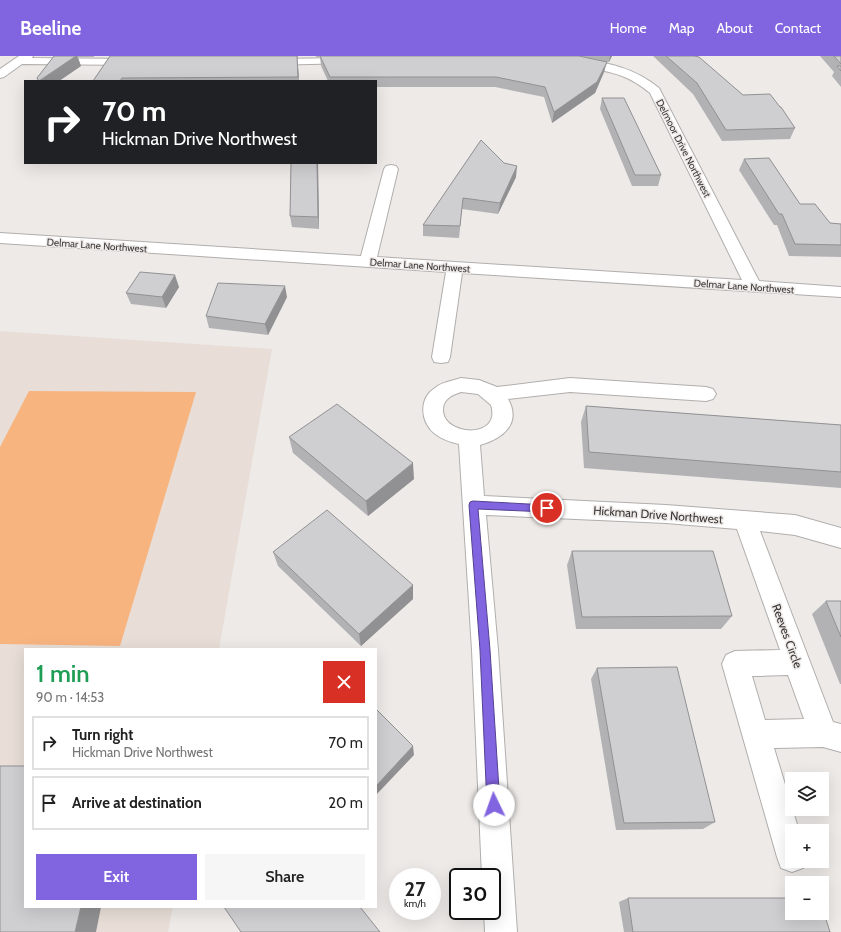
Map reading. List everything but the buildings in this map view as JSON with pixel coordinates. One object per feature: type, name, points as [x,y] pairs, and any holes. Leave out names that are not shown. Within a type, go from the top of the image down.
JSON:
[{"type":"street","points":[[0,74],[23,58],[149,62]]},
{"type":"street","points":[[253,62],[365,61]]},
{"type":"street","name":"Delmoor Drive Northwest","points":[[562,62],[577,62],[606,66],[621,70],[636,76],[647,83],[655,91],[753,286]]},
{"type":"street","points":[[368,262],[391,169]]},
{"type":"street","name":"Delmar Lane Northwest","points":[[0,238],[841,292]]},
{"type":"street","points":[[441,357],[455,267]]},
{"type":"street","points":[[461,385],[473,386],[494,394],[501,402],[503,419],[491,432],[469,438],[452,434],[439,426],[433,418],[432,410],[434,401],[440,394],[450,388],[461,385]]},
{"type":"street","points":[[494,394],[570,385],[706,394]]},
{"type":"street","points":[[469,438],[485,650],[501,932]]},
{"type":"street","name":"Hickman Drive Northwest","points":[[473,505],[666,514],[795,525],[841,538]]},
{"type":"street","name":"Reeves Circle","points":[[745,521],[797,662],[832,735]]},
{"type":"street","points":[[785,834],[735,664],[797,662]]},
{"type":"street","points":[[756,734],[832,735]]},
{"type":"shaded area","points":[[0,331],[272,349],[219,648],[24,648],[24,908],[173,908],[168,932],[0,932]]},
{"type":"shaded area","points":[[29,391],[196,392],[120,646],[0,644],[0,447]]},
{"type":"route","points":[[494,805],[485,650],[473,505],[547,508]]}]
